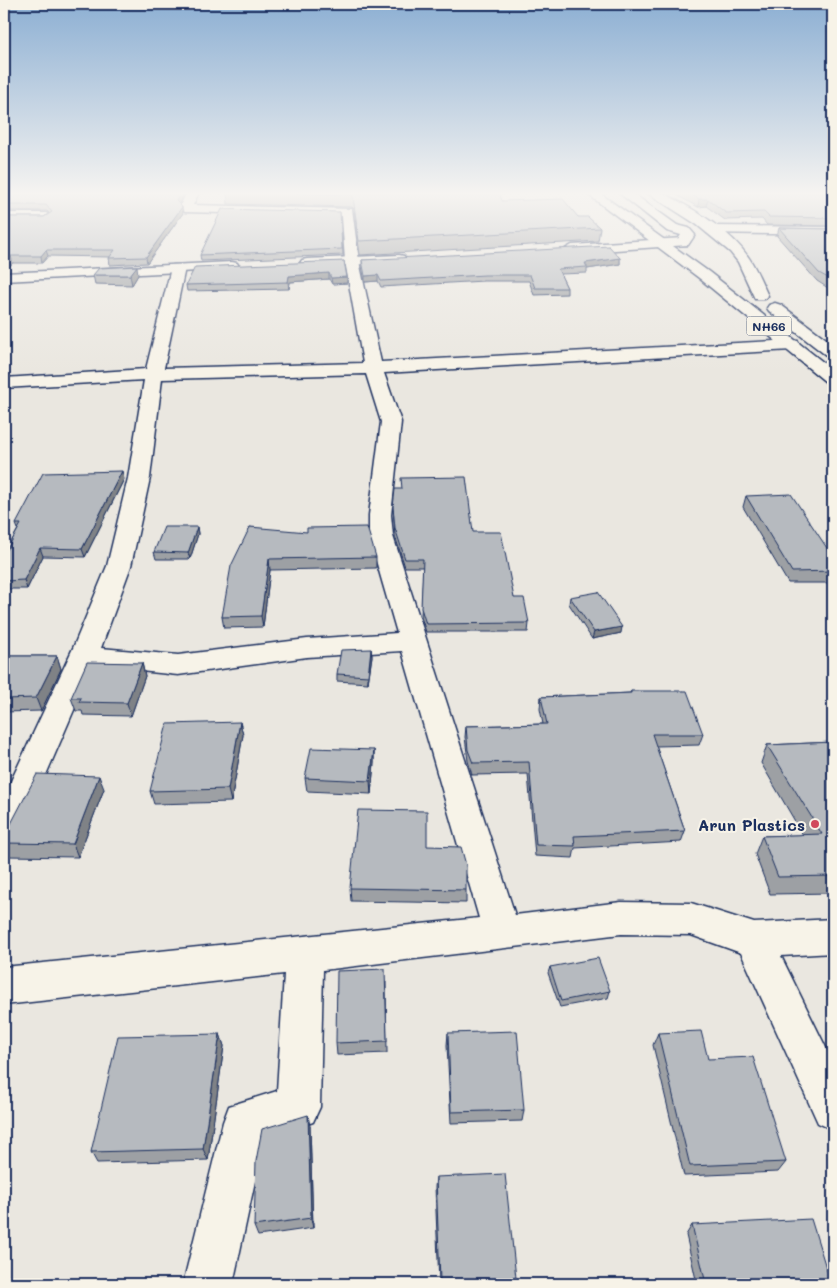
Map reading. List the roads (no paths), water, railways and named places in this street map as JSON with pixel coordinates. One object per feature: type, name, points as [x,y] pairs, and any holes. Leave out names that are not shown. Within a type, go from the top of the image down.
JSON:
[{"type":"main road","points":[[352,252],[352,261],[373,368],[391,422],[380,515],[381,536],[502,933]]},
{"type":"main road","name":"NH66","points":[[672,252],[704,275],[833,379]]},
{"type":"main road","points":[[736,252],[741,257],[760,296]]},
{"type":"main road","points":[[296,263],[417,258]]},
{"type":"main road","points":[[4,277],[244,265]]},
{"type":"main road","points":[[4,823],[20,798],[83,656],[119,566],[139,478],[154,374],[178,268]]},
{"type":"main road","name":"NH66","points":[[739,281],[833,352]]},
{"type":"main road","points":[[4,383],[154,374],[373,368],[792,345]]},
{"type":"main road","points":[[83,656],[178,665],[307,648],[414,641]]},
{"type":"main road","points":[[4,986],[502,933],[621,918],[690,919],[754,940],[833,936]]},
{"type":"main road","points":[[754,940],[833,1108]]},
{"type":"main road","points":[[208,1284],[245,1122],[298,1107],[304,954]]},
{"type":"place","name":"Arun Plastics","points":[[815,824]]}]
